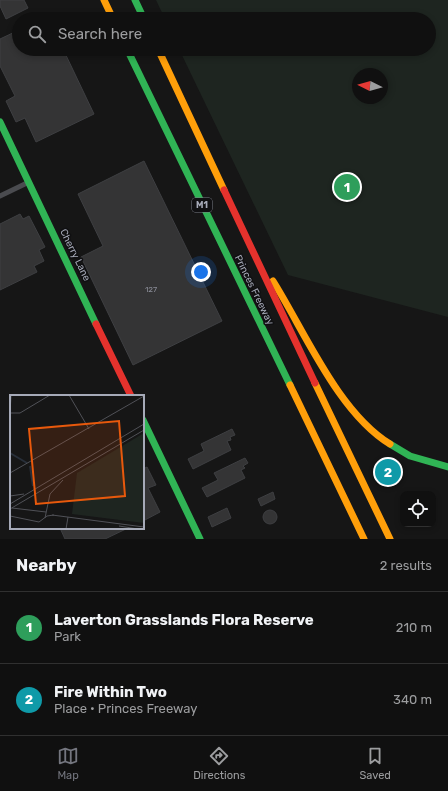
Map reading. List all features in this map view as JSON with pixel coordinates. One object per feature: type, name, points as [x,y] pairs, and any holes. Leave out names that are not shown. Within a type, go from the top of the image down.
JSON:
[{"type":"main road","points":[[104,0],[110,12]]},
{"type":"main road","points":[[135,0],[141,12]]},
{"type":"main road","name":"Princes Freeway","points":[[130,56],[364,539]]},
{"type":"main road","name":"Princes Freeway","points":[[161,56],[262,267],[305,363],[390,539]]},
{"type":"main road","name":"Cherry Lane","points":[[0,122],[131,395]]},
{"type":"main road","points":[[262,267],[283,297],[335,386],[366,425],[388,443],[411,456],[448,468]]},
{"type":"main road","points":[[278,361],[358,539]]},
{"type":"main road","points":[[144,422],[200,539]]},
{"type":"street","points":[[0,196],[29,182]]},
{"type":"shaded area","points":[[156,0],[448,0],[448,317],[288,275],[182,56],[436,56],[436,12],[162,12]]},
{"type":"building","points":[[0,0],[24,0],[28,8],[20,12],[12,12],[12,16],[6,19],[0,6]]},
{"type":"building","points":[[12,33],[12,56],[66,56],[94,114],[36,142],[25,118],[16,122],[6,101],[15,96],[0,66],[0,39]]},
{"type":"building","points":[[144,161],[222,321],[133,365],[81,257],[103,246],[78,194]]},
{"type":"building","points":[[20,214],[23,219],[29,216],[45,247],[39,250],[44,261],[34,266],[37,272],[0,290],[0,224]]},
{"type":"building","points":[[232,429],[235,435],[230,437],[231,440],[227,441],[231,450],[193,469],[188,459],[204,451],[201,444]]},
{"type":"building","points":[[245,458],[248,463],[243,466],[245,468],[241,470],[245,478],[207,497],[202,488],[218,480],[214,473]]},
{"type":"building","points":[[147,467],[156,485],[148,488],[160,512],[144,520],[144,468]]},
{"type":"building","points":[[273,492],[275,499],[261,506],[258,499]]},
{"type":"building","points":[[227,508],[231,518],[212,527],[208,517]]},
{"type":"building","points":[[270,510],[275,512],[277,517],[275,522],[270,524],[265,522],[263,517],[265,512]]},
{"type":"building","points":[[60,529],[126,529],[105,539],[65,539]]},
{"type":"traffic: fast","points":[[135,0],[141,12]]},
{"type":"traffic: fast","points":[[130,56],[290,385]]},
{"type":"traffic: fast","points":[[0,122],[96,324]]},
{"type":"traffic: fast","points":[[144,422],[200,539]]},
{"type":"traffic: fast","points":[[390,444],[410,456],[448,467]]},
{"type":"traffic: slow","points":[[104,0],[110,12]]},
{"type":"traffic: slow","points":[[161,56],[224,190]]},
{"type":"traffic: slow","points":[[273,281],[310,347],[339,392],[354,412],[371,430],[390,444]]},
{"type":"traffic: slow","points":[[315,383],[390,539]]},
{"type":"traffic: slow","points":[[290,385],[364,539]]},
{"type":"traffic: jam","points":[[224,190],[315,383]]},
{"type":"traffic: jam","points":[[96,324],[131,395]]},
{"type":"place","name":"Laverton Grasslands Flora Reserve","points":[[347,187]]},
{"type":"place","name":"Fire Within Two","points":[[388,472]]}]
